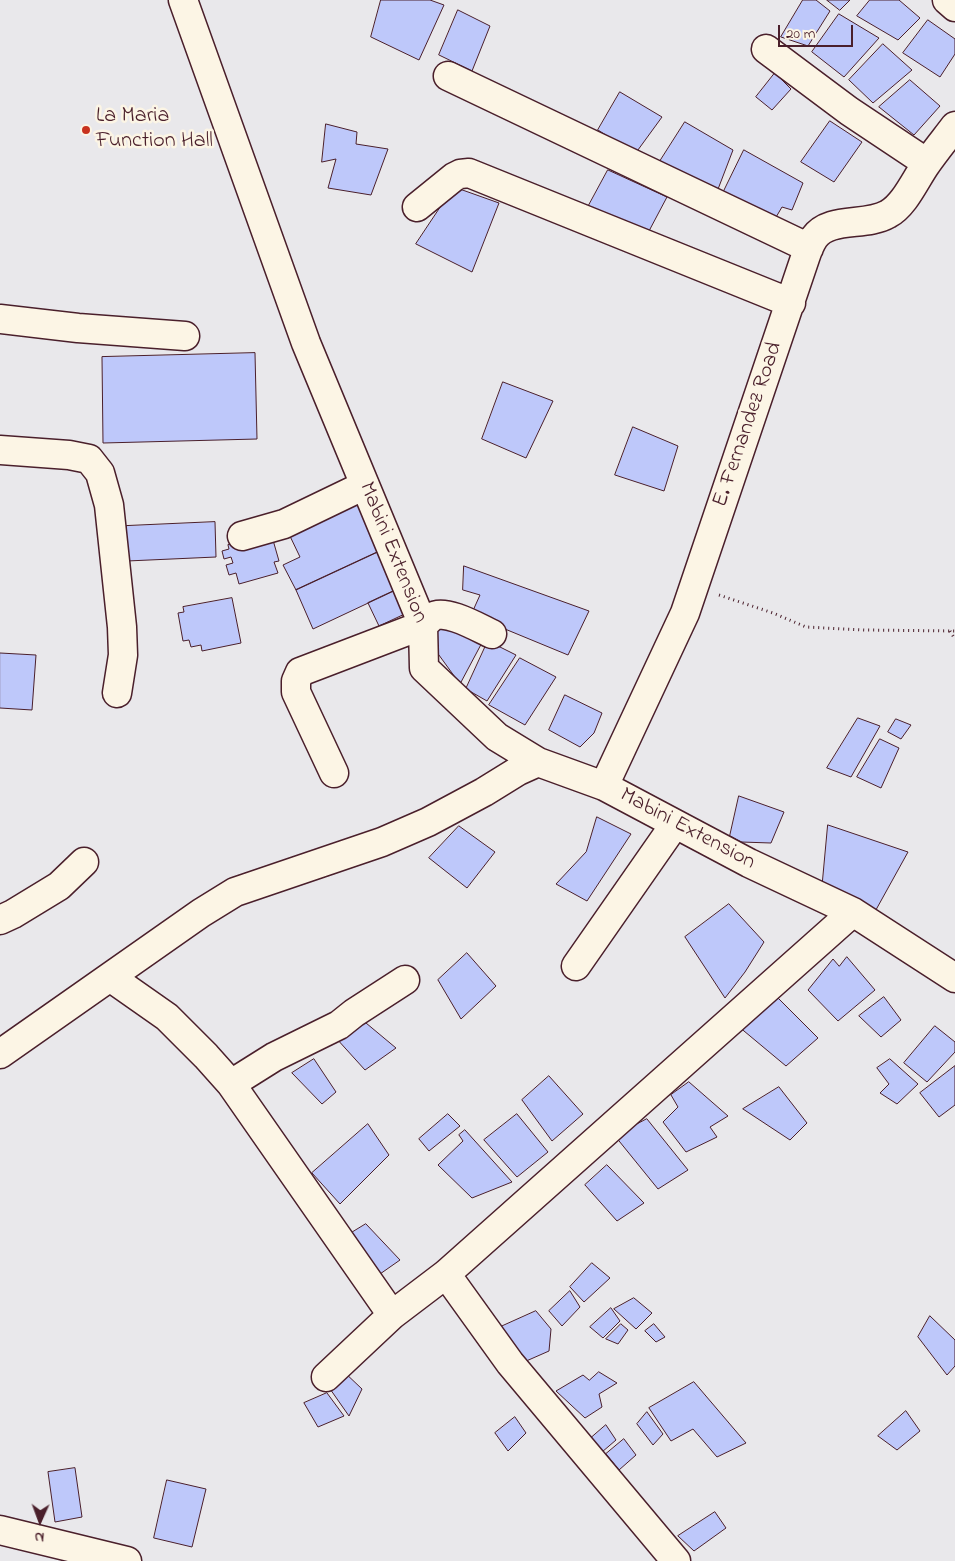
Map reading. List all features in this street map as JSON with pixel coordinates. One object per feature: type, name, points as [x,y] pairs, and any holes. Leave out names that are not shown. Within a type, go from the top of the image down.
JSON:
[{"type":"street","name":"Mabini Extension","points":[[183,0],[306,344],[423,625],[424,668],[497,738],[538,762],[604,786],[749,863],[853,912],[955,978]]},
{"type":"street","points":[[947,0],[955,7]]},
{"type":"street","points":[[766,49],[849,111],[927,163]]},
{"type":"street","points":[[448,76],[809,248]]},
{"type":"street","name":"E. Fernandez Road","points":[[604,786],[685,613],[813,238],[821,230],[832,225],[863,222],[888,214],[900,204],[927,163],[955,126]]},
{"type":"street","points":[[417,207],[460,174],[469,174],[791,302]]},
{"type":"street","points":[[0,319],[78,328],[185,336]]},
{"type":"street","points":[[0,450],[69,455],[90,459],[100,473],[109,505],[122,627],[122,654],[117,693]]},
{"type":"street","points":[[242,536],[284,524],[365,485]]},
{"type":"street","points":[[334,773],[296,692],[296,681],[300,672],[423,625],[433,616],[442,614],[492,634]]},
{"type":"street","points":[[0,1054],[201,913],[235,892],[390,839],[428,822],[484,792],[518,771],[538,762]]},
{"type":"street","points":[[576,966],[675,824]]},
{"type":"street","points":[[0,920],[59,886],[84,862]]},
{"type":"street","points":[[326,1377],[392,1315],[446,1274],[853,912]]},
{"type":"street","points":[[110,977],[166,1017],[206,1056],[231,1084],[392,1315]]},
{"type":"street","points":[[231,1084],[274,1057],[339,1025],[405,980]]},
{"type":"street","points":[[446,1274],[510,1362],[676,1561]]},
{"type":"street","points":[[0,1530],[127,1561]]},
{"type":"path","points":[[685,613],[720,595],[773,613],[806,627],[955,631]]},
{"type":"path","points":[[950,631],[955,639]]},
{"type":"building","points":[[381,0],[430,0],[444,5],[419,60],[371,37]]},
{"type":"building","points":[[803,0],[816,0],[830,11],[808,46],[781,37]]},
{"type":"building","points":[[827,0],[850,0],[840,10]]},
{"type":"building","points":[[870,0],[899,0],[920,18],[898,40],[857,16]]},
{"type":"building","points":[[458,10],[490,26],[472,71],[439,55]]},
{"type":"building","points":[[839,14],[879,38],[844,77],[812,52]]},
{"type":"building","points":[[928,20],[955,39],[955,54],[940,77],[903,53]]},
{"type":"building","points":[[883,44],[912,70],[873,103],[849,80]]},
{"type":"building","points":[[775,73],[791,89],[772,110],[756,97]]},
{"type":"building","points":[[910,80],[940,106],[914,135],[879,107]]},
{"type":"building","points":[[620,92],[662,117],[635,154],[598,130]]},
{"type":"building","points":[[830,121],[862,142],[834,182],[801,162]]},
{"type":"building","points":[[685,122],[733,150],[715,197],[657,166]]},
{"type":"building","points":[[326,124],[357,132],[356,144],[388,149],[371,195],[328,188],[336,159],[322,162]]},
{"type":"building","points":[[744,150],[803,183],[792,210],[782,207],[772,224],[723,193]]},
{"type":"building","points":[[608,170],[667,197],[649,231],[588,207]]},
{"type":"building","points":[[454,187],[499,203],[472,272],[416,244]]},
{"type":"building","points":[[255,353],[257,439],[103,443],[102,357]]},
{"type":"building","points":[[503,382],[553,401],[526,458],[482,439]]},
{"type":"building","points":[[633,427],[678,446],[664,491],[615,475]]},
{"type":"building","points":[[357,500],[380,551],[296,590],[283,565],[300,557],[288,532]]},
{"type":"building","points":[[215,522],[216,557],[127,561],[126,526]]},
{"type":"building","points":[[266,535],[273,540],[279,561],[274,562],[278,573],[239,584],[236,573],[229,575],[226,565],[233,563],[231,557],[224,559],[222,551],[229,549],[228,545]]},
{"type":"building","points":[[380,551],[398,589],[313,629],[296,590]]},
{"type":"building","points":[[464,566],[589,611],[568,655],[471,615],[480,595],[463,590]]},
{"type":"building","points":[[398,589],[409,612],[379,626],[368,603]]},
{"type":"building","points":[[232,598],[241,643],[202,651],[201,645],[191,647],[189,640],[183,641],[178,613],[184,612],[183,607]]},
{"type":"building","points":[[441,626],[485,637],[460,684],[428,640]]},
{"type":"building","points":[[488,641],[516,655],[487,701],[466,689]]},
{"type":"building","points":[[0,653],[36,655],[32,710],[0,708]]},
{"type":"building","points":[[520,658],[556,677],[525,725],[489,705]]},
{"type":"building","points":[[565,695],[602,713],[594,733],[580,747],[549,730]]},
{"type":"building","points":[[858,718],[880,726],[851,777],[827,768]]},
{"type":"building","points":[[896,719],[911,725],[901,739],[888,732]]},
{"type":"building","points":[[880,739],[899,748],[881,788],[857,777]]},
{"type":"building","points":[[739,796],[784,812],[771,843],[741,842],[730,836]]},
{"type":"building","points":[[597,817],[631,834],[587,901],[556,884],[586,852]]},
{"type":"building","points":[[828,825],[908,852],[872,917],[822,890]]},
{"type":"building","points":[[459,826],[495,852],[467,888],[429,858]]},
{"type":"building","points":[[729,904],[764,942],[745,972],[725,998],[685,937]]},
{"type":"building","points":[[467,953],[496,986],[461,1019],[438,980]]},
{"type":"building","points":[[847,957],[875,990],[838,1021],[808,990],[833,959],[839,966]]},
{"type":"building","points":[[771,991],[818,1038],[786,1066],[738,1026]]},
{"type":"building","points":[[884,997],[901,1020],[881,1037],[859,1016]]},
{"type":"building","points":[[360,1018],[396,1048],[365,1070],[336,1038]]},
{"type":"building","points":[[935,1026],[955,1042],[955,1052],[927,1082],[904,1063]]},
{"type":"building","points":[[314,1059],[336,1092],[322,1104],[292,1073]]},
{"type":"building","points":[[890,1059],[918,1084],[897,1104],[880,1093],[889,1084],[877,1068]]},
{"type":"building","points":[[955,1066],[955,1105],[939,1117],[920,1093]]},
{"type":"building","points":[[549,1076],[583,1114],[552,1141],[522,1100]]},
{"type":"building","points":[[689,1082],[728,1116],[710,1127],[717,1137],[686,1152],[663,1122],[678,1107],[671,1095]]},
{"type":"building","points":[[779,1087],[807,1123],[790,1140],[743,1109]]},
{"type":"building","points":[[448,1114],[460,1126],[429,1151],[419,1139]]},
{"type":"building","points":[[517,1114],[548,1152],[517,1177],[484,1140]]},
{"type":"building","points":[[647,1119],[688,1170],[658,1189],[615,1136]]},
{"type":"building","points":[[368,1124],[389,1155],[340,1204],[312,1173]]},
{"type":"building","points":[[465,1130],[512,1182],[472,1198],[438,1165],[463,1141],[459,1135]]},
{"type":"building","points":[[607,1165],[644,1203],[617,1221],[585,1185]]},
{"type":"building","points":[[366,1224],[400,1260],[380,1274],[348,1235]]},
{"type":"building","points":[[592,1263],[610,1278],[584,1302],[570,1287]]},
{"type":"building","points":[[570,1291],[580,1307],[562,1326],[549,1311]]},
{"type":"building","points":[[634,1298],[652,1313],[636,1329],[614,1309]]},
{"type":"building","points":[[611,1308],[620,1321],[603,1338],[590,1327]]},
{"type":"building","points":[[536,1311],[551,1329],[549,1351],[524,1362],[496,1329]]},
{"type":"building","points":[[930,1316],[955,1340],[955,1366],[947,1375],[918,1337]]},
{"type":"building","points":[[621,1324],[628,1330],[618,1344],[606,1339]]},
{"type":"building","points":[[654,1324],[665,1337],[656,1342],[645,1331]]},
{"type":"building","points":[[342,1370],[362,1389],[349,1416],[328,1386]]},
{"type":"building","points":[[599,1372],[617,1383],[599,1394],[602,1407],[585,1418],[556,1391],[583,1375],[589,1380]]},
{"type":"building","points":[[694,1382],[746,1443],[717,1457],[693,1429],[671,1441],[649,1408]]},
{"type":"building","points":[[327,1393],[344,1416],[318,1427],[304,1403]]},
{"type":"building","points":[[906,1411],[920,1431],[897,1450],[878,1436]]},
{"type":"building","points":[[647,1412],[663,1434],[653,1445],[637,1424]]},
{"type":"building","points":[[515,1417],[526,1433],[508,1451],[495,1433]]},
{"type":"building","points":[[606,1425],[616,1440],[602,1452],[591,1438]]},
{"type":"building","points":[[624,1439],[636,1455],[619,1470],[606,1454]]},
{"type":"building","points":[[75,1468],[82,1517],[55,1522],[48,1472]]},
{"type":"building","points":[[167,1480],[206,1489],[192,1547],[154,1538]]},
{"type":"building","points":[[715,1512],[726,1528],[694,1551],[678,1536]]},
{"type":"place","name":"La Maria Function Hall","points":[[86,130]]}]
